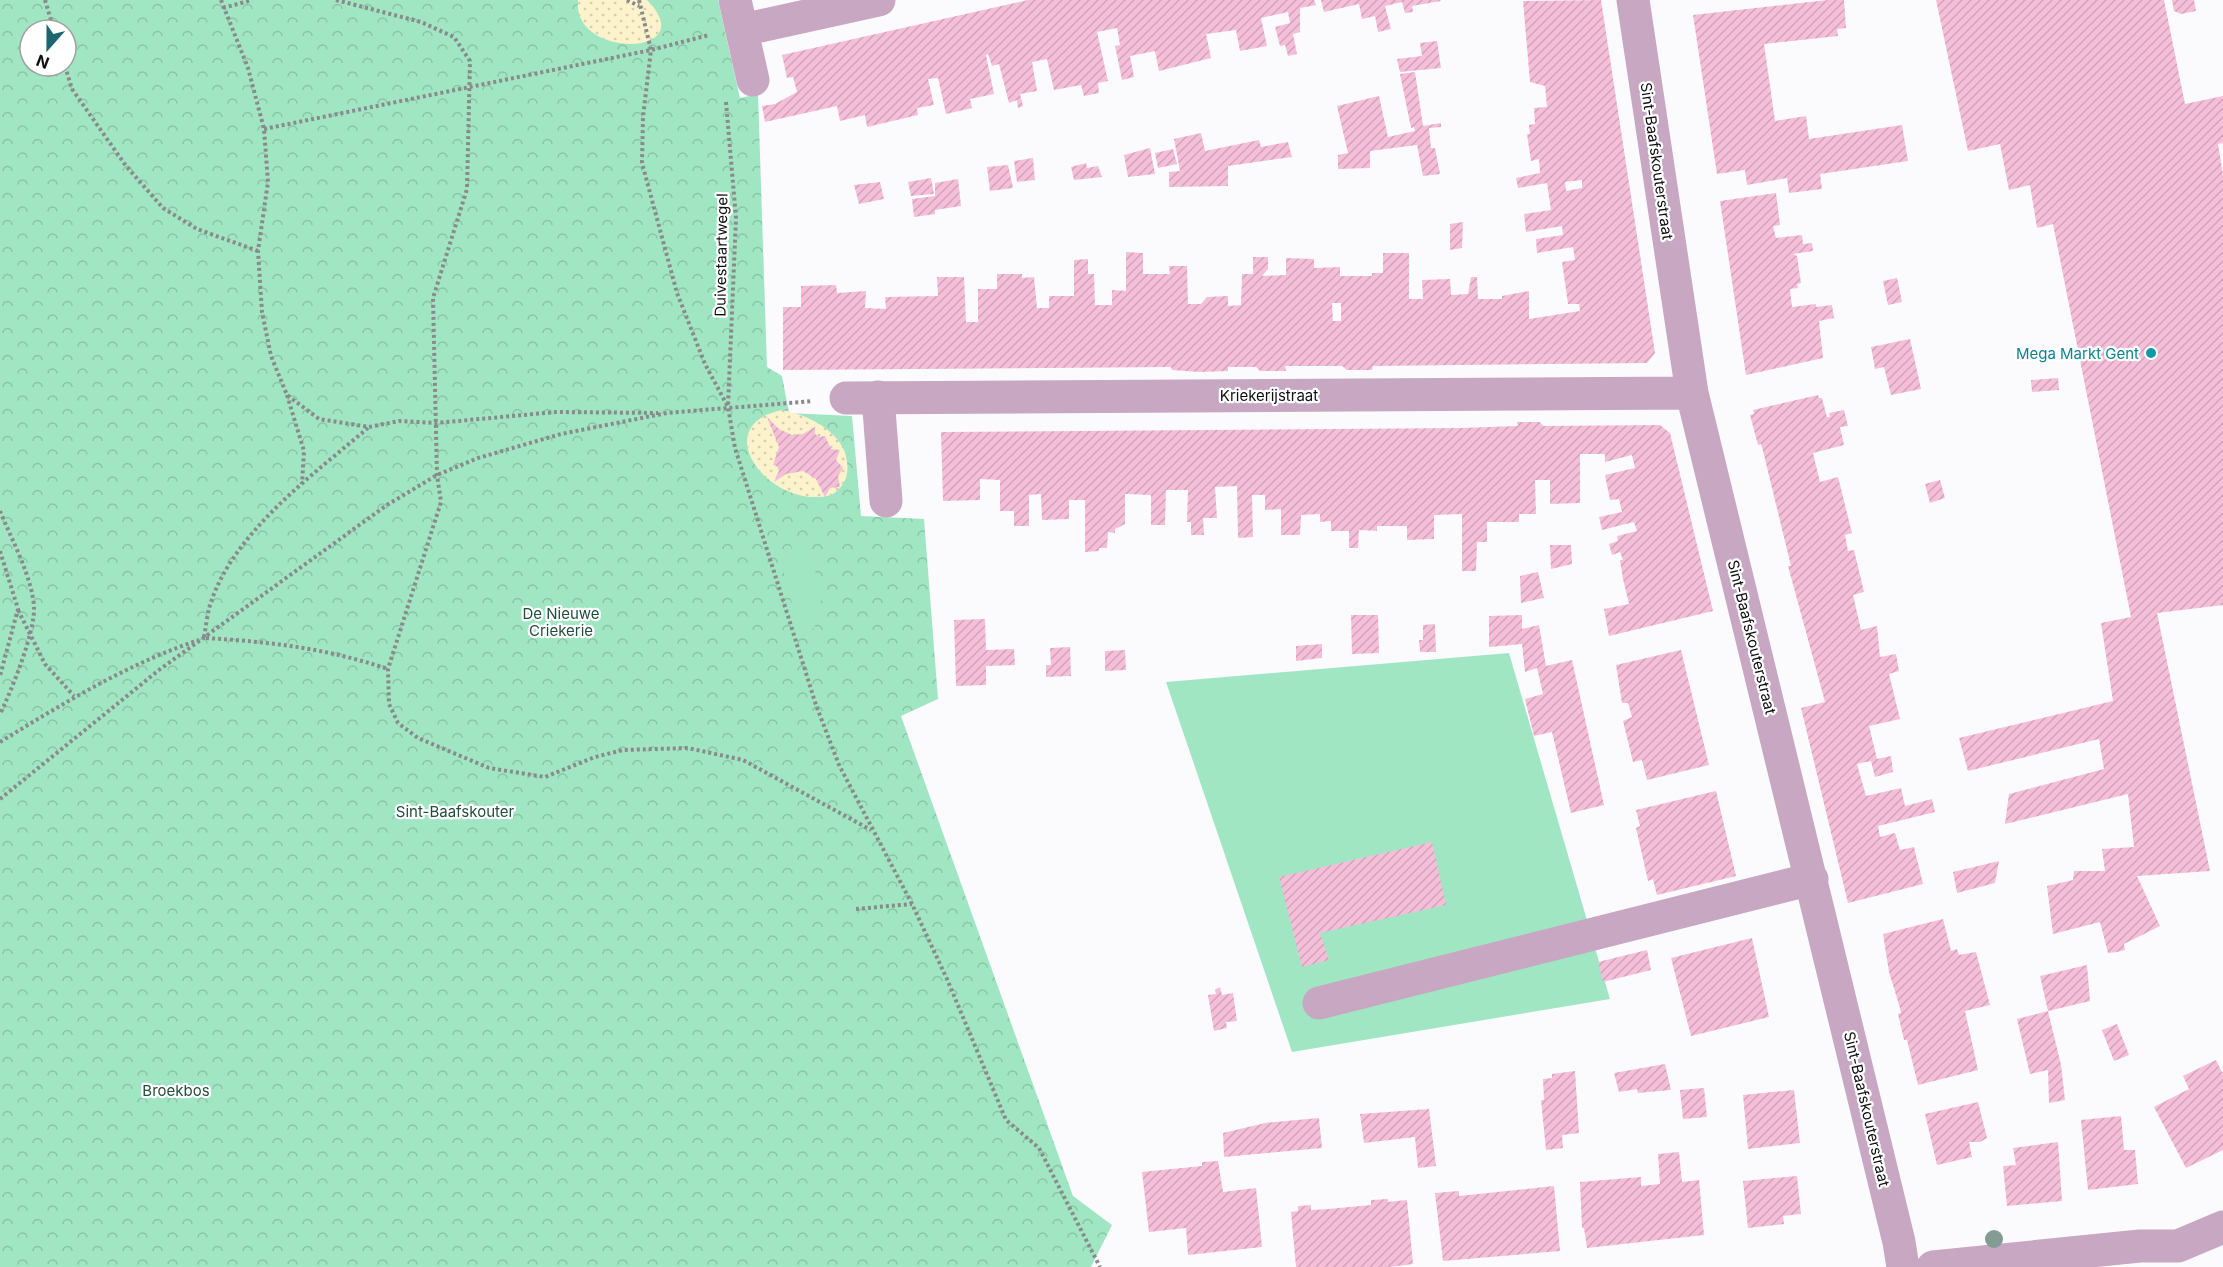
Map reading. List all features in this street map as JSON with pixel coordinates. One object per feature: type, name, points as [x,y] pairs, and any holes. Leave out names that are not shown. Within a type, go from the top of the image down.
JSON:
[{"type":"street","points":[[753,80],[726,27],[879,0]]},
{"type":"street","name":"Sint-Baafskouterstraat","points":[[1633,0],[1692,393],[1812,879],[1899,1242],[1903,1267]]},
{"type":"street","name":"Kriekerijstraat","points":[[846,398],[1692,393]]},
{"type":"street","points":[[878,397],[886,501]]},
{"type":"street","points":[[1319,1003],[1812,879]]},
{"type":"street","points":[[1933,1267],[2140,1246],[2179,1257],[2223,1227]]},
{"type":"path","points":[[45,0],[50,18]]},
{"type":"path","points":[[221,0],[248,68],[264,129],[268,182],[258,251],[271,356],[287,395],[304,451],[302,485]]},
{"type":"path","points":[[223,9],[252,0]]},
{"type":"path","points":[[336,0],[421,22],[454,37],[470,61],[467,189],[433,298],[437,475],[441,502],[388,669],[389,704],[398,723],[417,738],[489,768],[545,777],[595,757],[623,750],[688,748],[743,760],[873,831]]},
{"type":"path","points":[[627,0],[640,7]]},
{"type":"path","points":[[639,0],[651,50],[643,117],[642,163],[678,293],[705,364],[728,406],[735,448],[816,705],[839,765],[912,904],[947,979],[1006,1120],[1039,1148],[1100,1267]]},
{"type":"path","points":[[264,129],[651,50],[726,27]]},
{"type":"path","points":[[69,78],[72,89],[126,166],[163,208],[196,229],[258,251]]},
{"type":"path","name":"Duivestaartwegel","points":[[726,99],[730,121],[736,218],[728,406]]},
{"type":"path","points":[[287,395],[318,419],[369,427],[399,421],[436,423],[556,412],[667,413]]},
{"type":"path","points":[[0,799],[159,670],[387,505],[437,475],[478,458],[561,434],[667,413],[728,406],[846,398]]},
{"type":"path","points":[[204,638],[210,605],[227,570],[268,513],[369,427]]},
{"type":"path","points":[[0,511],[22,562],[34,609],[21,666],[0,714]]},
{"type":"path","points":[[0,551],[28,634],[45,664],[74,696]]},
{"type":"path","points":[[0,676],[18,609]]},
{"type":"path","points":[[0,742],[74,696],[157,654],[204,638],[270,642],[341,653],[388,669]]},
{"type":"path","points":[[856,909],[912,904]]},
{"type":"green space","name":"Sint-Baafskouter","points":[[0,0],[718,0],[740,98],[758,94],[767,367],[782,376],[789,413],[852,416],[861,516],[924,519],[938,699],[901,716],[1073,1196],[1112,1225],[1091,1267],[0,1267]]},
{"type":"green space","points":[[806,538],[823,600],[809,605],[815,628],[800,633],[783,570],[797,566],[790,542]]},
{"type":"green space","points":[[1509,653],[1610,999],[1292,1052],[1166,682]]},
{"type":"sand","points":[[578,0],[647,0],[660,19],[659,32],[648,41],[631,44],[612,41],[594,33],[581,20]]},
{"type":"sand","points":[[782,410],[819,424],[839,441],[845,452],[846,478],[833,494],[805,496],[785,490],[767,478],[754,464],[748,447],[749,432],[760,419]]},
{"type":"building","points":[[1028,0],[1314,0],[1316,5],[1300,8],[1300,32],[1293,34],[1297,54],[1288,56],[1285,45],[1280,46],[1275,27],[1290,23],[1288,12],[1261,18],[1267,46],[1240,51],[1236,30],[1206,34],[1211,58],[1159,71],[1155,51],[1130,56],[1134,77],[1122,80],[1115,46],[1120,45],[1117,28],[1097,32],[1108,81],[1098,83],[1099,93],[1084,96],[1081,85],[1054,90],[1047,59],[1032,62],[1037,91],[1020,94],[1023,106],[1018,108],[1017,100],[1009,103],[999,64],[992,66],[988,54],[986,55],[994,94],[970,99],[972,108],[946,114],[938,78],[928,79],[934,105],[917,108],[918,115],[867,127],[865,115],[840,121],[837,106],[765,122],[762,106],[775,104],[797,92],[793,77],[787,78],[782,55]]},
{"type":"building","points":[[1321,0],[1441,1],[1412,6],[1413,12],[1405,13],[1402,2],[1385,6],[1391,29],[1378,32],[1375,16],[1362,19],[1359,4],[1324,12]]},
{"type":"building","points":[[1601,0],[1655,353],[1647,363],[1373,366],[1372,370],[1347,370],[1342,366],[1285,366],[1286,371],[1260,371],[1256,367],[1228,367],[1228,371],[1199,372],[1172,370],[1171,367],[783,370],[783,307],[801,307],[801,286],[836,285],[837,293],[866,291],[865,308],[886,309],[885,297],[938,296],[937,277],[964,277],[966,322],[978,322],[978,289],[997,289],[997,274],[1022,274],[1022,278],[1034,277],[1037,308],[1049,308],[1049,296],[1074,296],[1074,260],[1088,259],[1088,274],[1094,274],[1095,305],[1112,305],[1112,290],[1126,291],[1126,252],[1143,253],[1143,274],[1170,274],[1169,266],[1187,266],[1188,304],[1201,304],[1207,297],[1228,296],[1228,306],[1241,305],[1242,274],[1253,274],[1253,257],[1268,257],[1268,269],[1262,276],[1286,275],[1286,258],[1314,259],[1314,268],[1340,267],[1340,276],[1372,276],[1372,273],[1383,273],[1383,253],[1409,253],[1409,299],[1423,299],[1422,280],[1450,279],[1451,295],[1468,294],[1471,277],[1477,277],[1478,299],[1502,299],[1502,296],[1529,291],[1529,319],[1580,311],[1579,304],[1568,304],[1562,262],[1575,260],[1573,247],[1537,253],[1536,239],[1563,235],[1562,226],[1526,232],[1524,214],[1551,210],[1547,183],[1518,188],[1516,178],[1540,173],[1539,159],[1531,161],[1527,134],[1530,134],[1529,125],[1535,124],[1534,108],[1547,107],[1545,86],[1530,82],[1523,1]],"holes":[[[1582,180],[1582,188],[1566,191],[1565,182]],[[1332,303],[1341,303],[1341,321],[1333,321]]]},
{"type":"building","points":[[1844,0],[1846,28],[1837,29],[1838,36],[1764,44],[1775,121],[1806,116],[1809,139],[1902,125],[1908,161],[1820,174],[1822,189],[1789,193],[1787,178],[1747,185],[1745,170],[1717,174],[1693,15]]},
{"type":"building","points":[[1936,0],[2164,0],[2185,104],[2223,96],[2223,143],[2218,144],[2223,175],[2223,605],[2157,613],[2210,871],[2137,876],[2160,926],[2124,944],[2125,950],[2117,952],[2108,953],[2100,922],[2053,934],[2047,886],[2073,880],[2074,871],[2105,871],[2102,849],[2134,847],[2128,794],[2005,824],[2009,794],[2104,769],[2099,739],[1968,771],[1959,738],[2113,701],[2101,623],[2131,617],[2053,224],[2037,228],[2030,185],[2009,190],[2000,144],[1968,151]]},
{"type":"building","points":[[2172,0],[2194,0],[2196,11],[2181,14],[2174,11]]},
{"type":"building","points":[[1437,41],[1441,68],[1400,72],[1397,59],[1422,56],[1420,43]]},
{"type":"building","points":[[1415,72],[1423,126],[1441,123],[1441,127],[1429,128],[1431,148],[1435,148],[1440,174],[1423,176],[1417,145],[1370,151],[1370,168],[1338,169],[1338,155],[1348,153],[1337,106],[1379,96],[1388,137],[1415,131],[1414,127],[1411,128],[1400,74]]},
{"type":"building","points":[[1201,133],[1205,151],[1259,140],[1261,147],[1288,142],[1292,157],[1228,166],[1228,186],[1169,187],[1169,172],[1180,171],[1174,139]]},
{"type":"building","points":[[1150,148],[1155,174],[1128,177],[1124,155]]},
{"type":"building","points":[[1173,149],[1177,164],[1158,168],[1155,153]]},
{"type":"building","points":[[1033,158],[1035,180],[1017,182],[1014,161]]},
{"type":"building","points":[[1086,163],[1087,168],[1098,166],[1102,177],[1074,180],[1071,167]]},
{"type":"building","points":[[1008,165],[1013,188],[990,191],[987,167]]},
{"type":"building","points":[[931,178],[934,194],[911,196],[908,182]]},
{"type":"building","points":[[958,179],[961,206],[935,210],[935,214],[914,217],[912,199],[935,196],[935,183]]},
{"type":"building","points":[[880,182],[884,199],[859,204],[854,185]]},
{"type":"building","points":[[1776,193],[1780,225],[1773,226],[1776,238],[1802,235],[1803,244],[1812,243],[1813,251],[1793,254],[1797,256],[1801,283],[1797,284],[1798,288],[1790,289],[1792,307],[1832,305],[1834,318],[1819,321],[1823,358],[1746,375],[1720,201]]},
{"type":"building","points":[[1463,222],[1462,248],[1450,250],[1450,224]]},
{"type":"building","points":[[1897,278],[1902,302],[1888,305],[1883,281]]},
{"type":"building","points":[[1910,339],[1921,389],[1891,395],[1884,367],[1875,369],[1871,347]]},
{"type":"building","points":[[2058,378],[2059,390],[2032,392],[2031,380]]},
{"type":"building","points":[[1818,395],[1822,398],[1827,417],[1830,417],[1829,413],[1844,410],[1848,426],[1840,427],[1844,445],[1813,453],[1820,482],[1838,477],[1852,533],[1845,535],[1848,551],[1854,550],[1864,592],[1853,595],[1861,630],[1877,626],[1880,657],[1896,654],[1899,671],[1889,674],[1900,719],[1869,726],[1877,759],[1891,756],[1893,772],[1875,777],[1871,761],[1857,764],[1866,796],[1901,788],[1905,806],[1932,799],[1935,812],[1878,826],[1880,837],[1895,833],[1900,850],[1914,847],[1923,884],[1848,903],[1801,708],[1825,702],[1788,566],[1791,566],[1762,447],[1761,444],[1758,445],[1750,415],[1754,414],[1753,410]]},
{"type":"building","points":[[767,417],[779,429],[792,435],[803,434],[815,427],[815,434],[820,437],[825,436],[831,449],[840,450],[836,460],[843,468],[838,476],[840,487],[830,488],[825,497],[816,479],[803,471],[786,474],[774,482],[779,471],[777,466],[773,465],[779,447]]},
{"type":"building","points":[[1517,422],[1540,422],[1543,426],[1660,425],[1670,433],[1713,611],[1609,636],[1604,609],[1629,604],[1620,560],[1623,560],[1620,552],[1612,555],[1609,544],[1618,541],[1617,536],[1637,531],[1634,522],[1602,530],[1599,517],[1622,512],[1619,499],[1610,500],[1605,475],[1635,468],[1632,455],[1605,462],[1605,454],[1580,454],[1580,503],[1550,504],[1550,480],[1535,480],[1536,514],[1519,514],[1519,522],[1487,522],[1487,542],[1477,542],[1476,571],[1462,571],[1462,514],[1434,515],[1434,539],[1407,540],[1407,526],[1377,526],[1377,531],[1359,530],[1358,548],[1349,548],[1349,531],[1331,531],[1331,521],[1320,522],[1320,514],[1301,515],[1300,535],[1281,535],[1281,509],[1265,510],[1265,495],[1252,495],[1253,537],[1238,538],[1237,486],[1215,487],[1217,518],[1203,518],[1204,535],[1191,535],[1191,522],[1187,522],[1188,490],[1166,490],[1165,525],[1151,525],[1151,495],[1125,494],[1125,524],[1115,529],[1115,533],[1108,532],[1107,548],[1085,552],[1085,500],[1069,500],[1069,519],[1042,520],[1041,494],[1029,495],[1029,526],[1014,526],[1014,511],[1000,511],[1000,480],[980,479],[980,500],[943,501],[941,432],[1460,428],[1518,426]]},
{"type":"building","points":[[1940,480],[1945,498],[1930,503],[1925,484]]},
{"type":"building","points":[[1550,545],[1571,545],[1572,564],[1551,569]]},
{"type":"building","points":[[1538,572],[1544,598],[1521,603],[1520,576]]},
{"type":"building","points":[[1351,615],[1378,615],[1379,653],[1352,654]]},
{"type":"building","points":[[1522,615],[1522,629],[1539,625],[1546,666],[1572,660],[1604,805],[1571,813],[1552,732],[1534,736],[1525,699],[1543,694],[1537,668],[1525,672],[1522,644],[1489,647],[1489,616]]},
{"type":"building","points":[[985,619],[986,650],[1014,649],[1015,665],[986,666],[986,685],[956,686],[954,620]]},
{"type":"building","points":[[1435,624],[1436,652],[1420,652],[1419,640],[1423,640],[1423,625]]},
{"type":"building","points":[[1322,644],[1322,658],[1296,661],[1296,646]]},
{"type":"building","points":[[1070,647],[1071,676],[1046,677],[1046,665],[1051,665],[1050,648]]},
{"type":"building","points":[[1125,650],[1126,670],[1105,671],[1105,651]]},
{"type":"building","points":[[1681,650],[1709,765],[1647,780],[1642,760],[1633,762],[1623,721],[1632,717],[1628,703],[1622,703],[1616,665]]},
{"type":"building","points":[[1716,791],[1736,876],[1657,895],[1653,879],[1648,881],[1636,828],[1640,826],[1636,810]]},
{"type":"building","points":[[1432,842],[1446,905],[1320,933],[1329,960],[1302,967],[1279,877]]},
{"type":"building","points":[[1999,861],[1995,883],[1957,893],[1953,872]]},
{"type":"building","points":[[1943,919],[1951,951],[1957,949],[1959,955],[1976,952],[1990,1005],[1965,1011],[1978,1070],[1918,1085],[1907,1040],[1904,1040],[1898,1014],[1901,1013],[1889,972],[1883,934]]},
{"type":"building","points":[[1752,938],[1769,1017],[1691,1036],[1671,958]]},
{"type":"building","points":[[1647,950],[1651,970],[1603,982],[1598,962]]},
{"type":"building","points":[[2087,965],[2090,1001],[2048,1011],[2040,976]]},
{"type":"building","points":[[1220,987],[1222,995],[1233,993],[1237,1021],[1226,1022],[1227,1028],[1214,1031],[1208,995],[1216,994],[1215,990]]},
{"type":"building","points":[[2048,1011],[2061,1065],[2065,1100],[2049,1103],[2048,1070],[2030,1074],[2017,1019]]},
{"type":"building","points":[[2117,1024],[2129,1055],[2114,1061],[2102,1030]]},
{"type":"building","points":[[2216,1060],[2223,1074],[2223,1150],[2186,1168],[2154,1107],[2189,1089],[2183,1076]]},
{"type":"building","points":[[1665,1064],[1671,1090],[1638,1093],[1637,1089],[1619,1092],[1614,1073]]},
{"type":"building","points":[[1575,1071],[1579,1133],[1562,1135],[1563,1148],[1546,1150],[1541,1100],[1544,1100],[1543,1079],[1552,1078],[1552,1074]]},
{"type":"building","points":[[1704,1088],[1707,1117],[1683,1119],[1680,1090]]},
{"type":"building","points":[[1794,1090],[1800,1143],[1748,1149],[1743,1095]]},
{"type":"building","points":[[1978,1102],[1987,1138],[1980,1142],[1969,1142],[1972,1157],[1937,1165],[1925,1114]]},
{"type":"building","points":[[1429,1109],[1436,1166],[1418,1168],[1415,1137],[1364,1143],[1360,1114]]},
{"type":"building","points":[[2121,1116],[2124,1150],[2135,1150],[2138,1184],[2088,1190],[2081,1120]]},
{"type":"building","points":[[1319,1118],[1322,1148],[1224,1157],[1223,1133],[1265,1123]]},
{"type":"building","points":[[2058,1142],[2062,1201],[2007,1206],[2003,1166],[2016,1165],[2013,1148]]},
{"type":"building","points":[[1679,1152],[1682,1182],[1699,1180],[1704,1235],[1587,1248],[1584,1228],[1582,1228],[1580,1182],[1641,1177],[1641,1186],[1660,1184],[1658,1154]]},
{"type":"building","points":[[1218,1161],[1223,1192],[1256,1188],[1262,1247],[1188,1255],[1186,1228],[1149,1232],[1142,1172],[1202,1166],[1202,1162]]},
{"type":"building","points":[[1797,1176],[1801,1214],[1783,1216],[1784,1224],[1748,1228],[1743,1181]]},
{"type":"building","points":[[1554,1186],[1560,1251],[1443,1261],[1435,1193],[1459,1191],[1459,1196]]},
{"type":"building","points":[[1388,1199],[1388,1202],[1407,1200],[1413,1264],[1390,1267],[1296,1267],[1291,1212],[1298,1211],[1298,1206],[1311,1205],[1311,1210],[1328,1209],[1371,1205],[1371,1200]]},
{"type":"place","name":"Mega Markt Gent","points":[[2151,353]]},
{"type":"park label","name":"De Nieuwe Criekerie","points":[[561,622]]},
{"type":"park label","name":"Broekbos","points":[[176,1090]]}]
